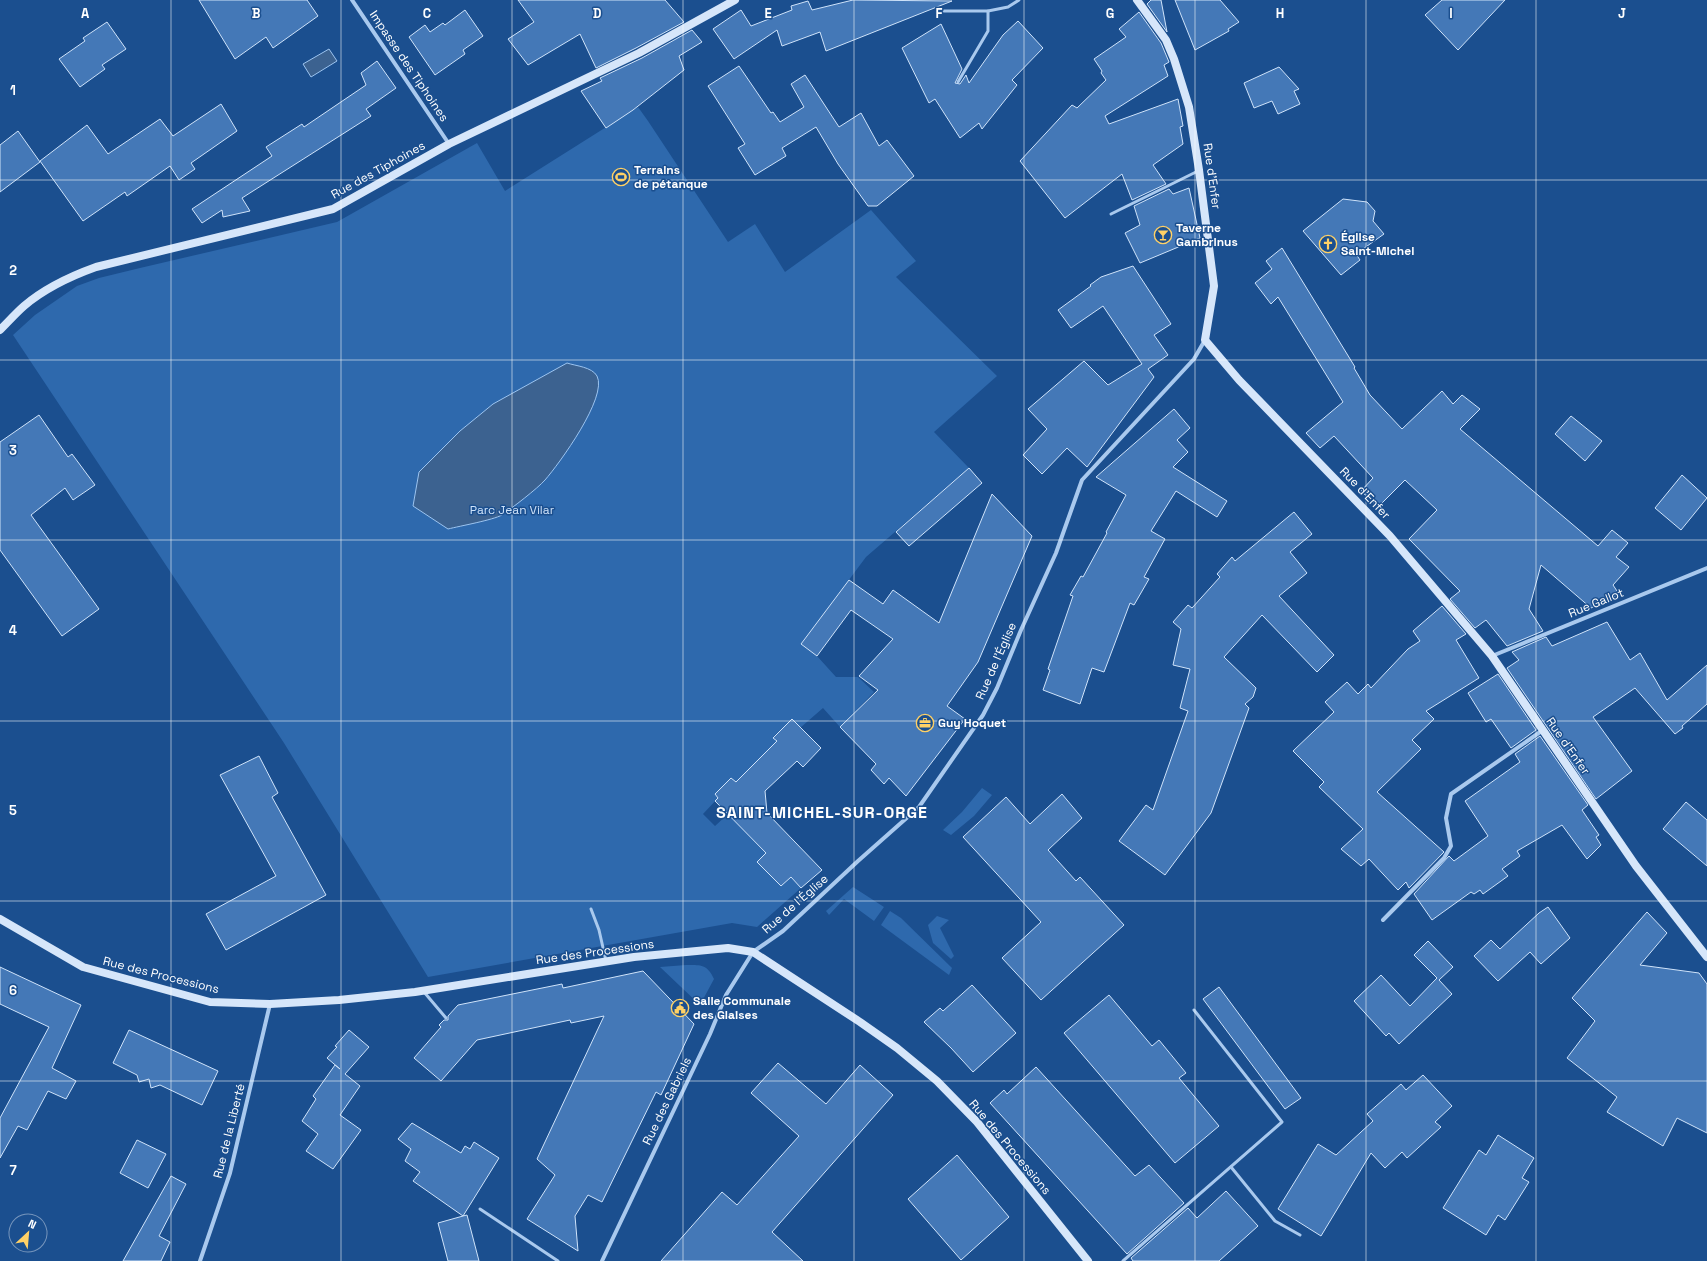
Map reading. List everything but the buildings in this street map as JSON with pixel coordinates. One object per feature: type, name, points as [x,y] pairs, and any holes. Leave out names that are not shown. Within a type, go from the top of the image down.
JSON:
[{"type":"street","name":"Impasse des Tiphoines","points":[[352,0],[449,144]]},
{"type":"street","name":"Rue des Tiphoines","points":[[0,330],[24,305],[72,275],[139,255],[333,209],[449,144],[638,53],[735,0]]},
{"type":"street","name":"Rue d'Enfer","points":[[1137,0],[1166,40],[1174,59],[1189,107],[1200,170],[1214,286],[1205,340],[1239,380],[1390,536],[1492,656],[1636,866],[1707,957]]},
{"type":"street","name":"Rue de l'Église","points":[[753,952],[783,931],[919,807],[983,715],[990,701],[1056,553],[1082,480],[1194,359],[1205,340]]},
{"type":"street","name":"Rue Gallot","points":[[1492,656],[1707,568]]},
{"type":"street","points":[[1383,920],[1444,858],[1451,846],[1446,818],[1450,794],[1543,730]]},
{"type":"street","name":"Rue des Processions","points":[[0,919],[83,967],[210,1002],[270,1004],[339,1000],[423,990],[634,958],[728,948],[753,952],[860,1022],[897,1048],[937,1081],[976,1122],[1088,1261]]},
{"type":"street","name":"Rue des Gabriels","points":[[602,1261],[710,1034],[726,995],[753,952]]},
{"type":"street","name":"Rue de la Liberté","points":[[200,1261],[230,1173],[270,1004]]},
{"type":"lane","points":[[938,11],[988,10],[1008,7],[1019,0]]},
{"type":"lane","points":[[958,82],[988,32],[988,10]]},
{"type":"lane","points":[[1112,214],[1200,170]]},
{"type":"lane","points":[[592,909],[599,930],[606,963]]},
{"type":"lane","points":[[423,990],[446,1018]]},
{"type":"lane","points":[[1123,1261],[1282,1122],[1194,1010]]},
{"type":"lane","points":[[1231,1167],[1275,1221],[1300,1235]]},
{"type":"lane","points":[[480,1209],[558,1261]]},
{"type":"green space","name":"Parc Jean Vilar","points":[[638,107],[728,242],[755,224],[785,272],[871,210],[916,261],[896,277],[997,376],[934,432],[969,468],[866,557],[801,644],[817,656],[836,677],[858,677],[874,692],[840,727],[823,708],[800,728],[791,720],[773,737],[777,741],[736,782],[731,778],[715,794],[718,798],[703,814],[715,826],[728,814],[766,853],[757,862],[781,886],[791,877],[801,888],[757,927],[732,923],[428,977],[284,743],[13,335],[35,315],[77,286],[99,278],[337,222],[477,143],[505,191]]},
{"type":"green space","points":[[982,788],[992,795],[974,816],[951,835],[943,830],[962,812]]},
{"type":"green space","points":[[853,887],[884,907],[874,921],[844,899],[829,915],[826,911]]},
{"type":"green space","points":[[890,911],[901,918],[952,968],[949,975],[881,925]]},
{"type":"green space","points":[[937,916],[949,920],[940,928],[954,956],[951,959],[933,943],[928,925]]},
{"type":"green space","points":[[686,965],[703,966],[709,970],[714,979],[700,1005],[660,967]]},
{"type":"shaded area","points":[[329,49],[337,61],[311,77],[303,64]]},
{"type":"shaded area","points":[[567,363],[584,367],[595,373],[597,376],[598,386],[589,414],[571,446],[541,484],[498,517],[448,529],[413,506],[419,472],[460,431],[493,404]]},
{"type":"place","name":"Terrains de pétanque","points":[[621,177]]},
{"type":"place","name":"Taverne Gambrinus","points":[[1163,235]]},
{"type":"place","name":"Église Saint-Michel","points":[[1328,244]]},
{"type":"place","name":"Guy Hoquet","points":[[925,723]]},
{"type":"place","name":"Salle Communale des Glaises","points":[[680,1008]]},
{"type":"district","name":"SAINT-MICHEL-SUR-ORGE","points":[[822,812]]}]
